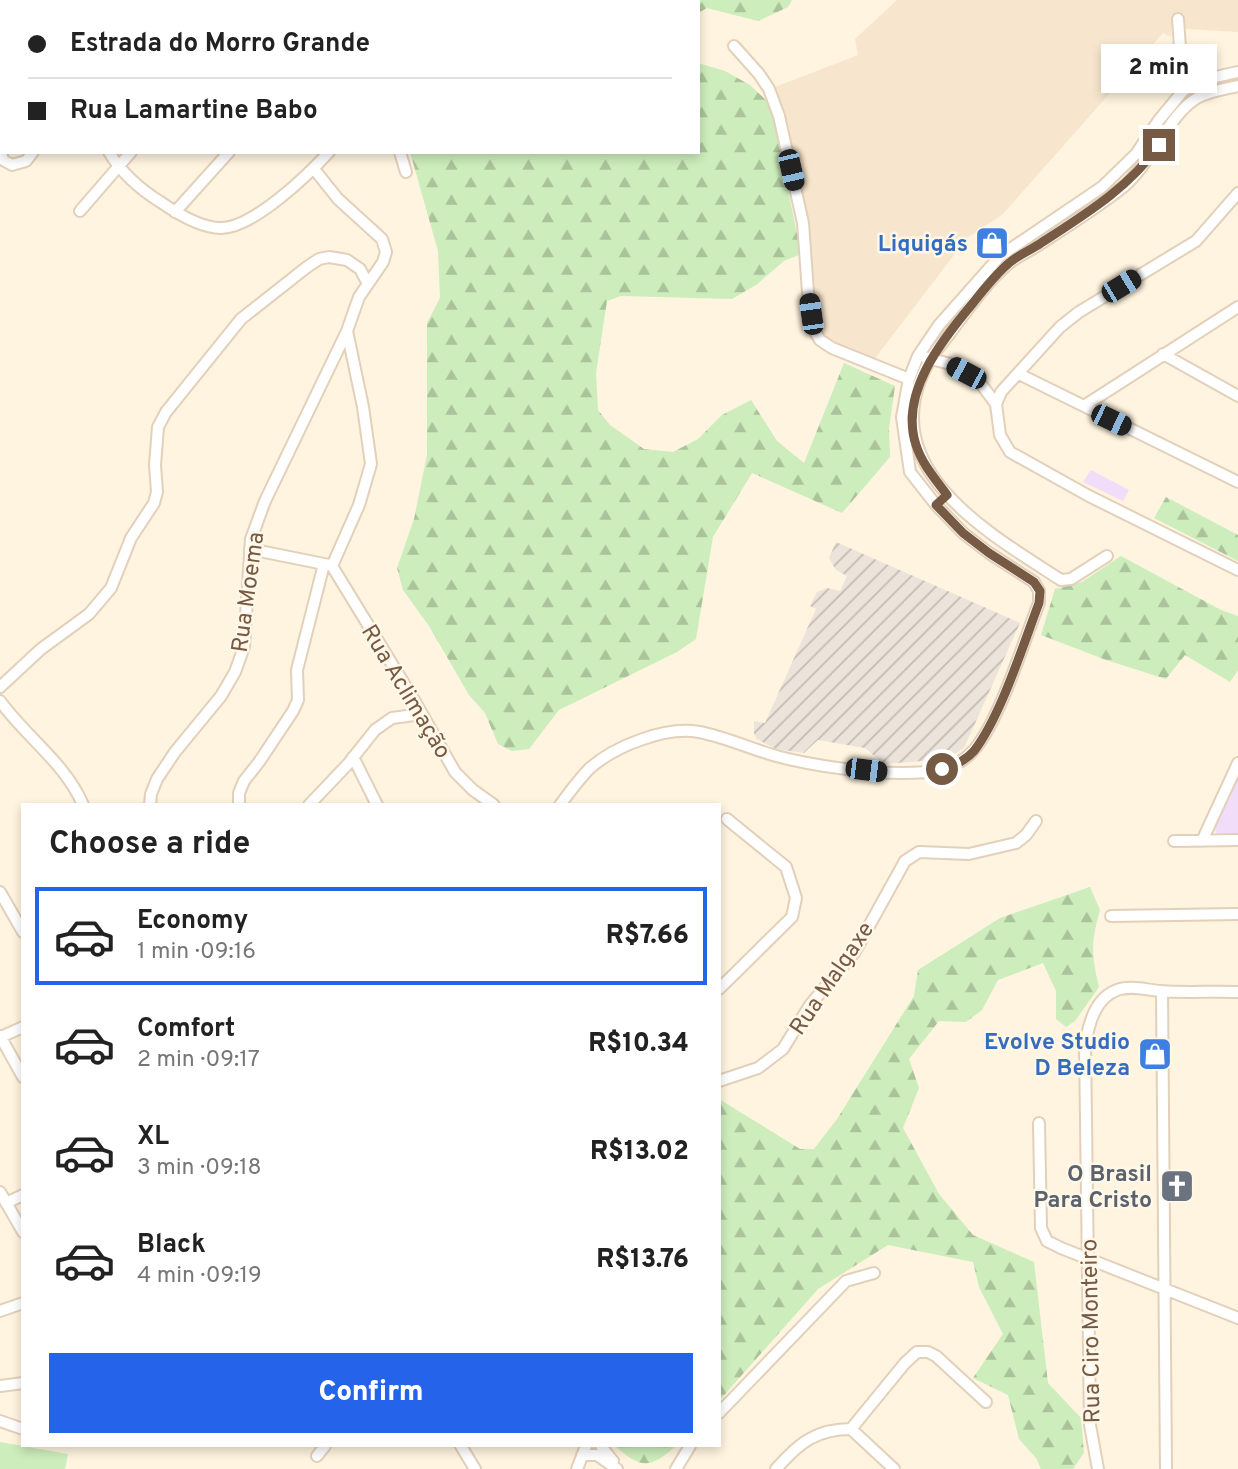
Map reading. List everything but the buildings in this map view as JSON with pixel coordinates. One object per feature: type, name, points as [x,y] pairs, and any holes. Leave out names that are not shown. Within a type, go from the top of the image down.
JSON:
[{"type":"street","points":[[1178,19],[1183,91]]},
{"type":"street","points":[[734,46],[769,89],[779,116],[803,223],[814,330],[820,340],[832,348],[909,379]]},
{"type":"street","points":[[562,803],[590,768],[608,755],[650,736],[675,732],[700,732],[782,758],[888,773],[928,773],[956,765],[973,752],[987,730],[1039,603],[1040,591],[1034,582],[963,533],[936,505],[911,472],[902,417],[909,379],[918,356],[939,325],[1000,256],[1102,187],[1136,154],[1183,91],[1202,80],[1238,72]]},
{"type":"street","points":[[1107,556],[1071,579],[1061,580],[996,539],[947,495],[927,468],[916,445],[912,421],[916,394],[931,359],[966,312],[1009,262],[1124,186],[1147,162],[1180,113],[1197,98],[1238,86]]},
{"type":"street","points":[[2,154],[3,160],[12,165],[19,165],[31,154]]},
{"type":"street","points":[[110,154],[117,167],[144,191],[176,212],[215,227],[234,226],[250,219],[314,169],[327,154]]},
{"type":"street","points":[[80,211],[129,154]]},
{"type":"street","points":[[176,212],[227,154]]},
{"type":"street","points":[[401,154],[406,172]]},
{"type":"street","name":"Rua Moema","points":[[150,803],[157,779],[175,752],[221,696],[234,672],[244,647],[251,539],[265,501],[347,331],[359,298],[383,262],[386,252],[382,239],[338,199],[314,169]]},
{"type":"street","points":[[996,404],[1001,392],[1060,327],[1079,312],[1196,241],[1238,193]]},
{"type":"street","points":[[0,687],[41,649],[89,614],[106,597],[131,538],[154,503],[157,492],[155,465],[160,423],[241,319],[320,259],[329,257],[347,260],[360,269],[368,284]]},
{"type":"street","points":[[1084,406],[1238,307]]},
{"type":"street","points":[[239,803],[239,793],[244,781],[298,700],[299,662],[328,565],[359,506],[371,464],[363,407],[347,331]]},
{"type":"street","points":[[1163,354],[1238,396]]},
{"type":"street","points":[[918,356],[950,364],[982,384],[996,404],[1000,435],[1010,452],[1089,496],[1238,570]]},
{"type":"street","points":[[1018,374],[1238,482]]},
{"type":"street","points":[[936,505],[947,495]]},
{"type":"street","points":[[250,548],[328,565]]},
{"type":"street","name":"Rua Aclimação","points":[[328,565],[456,772],[473,790],[491,803]]},
{"type":"street","points":[[0,701],[13,719],[70,779],[82,803]]},
{"type":"street","points":[[311,803],[375,730],[392,718],[422,714]]},
{"type":"street","points":[[353,757],[376,803]]},
{"type":"street","points":[[1202,841],[1238,764]]},
{"type":"street","points":[[721,987],[792,917],[796,898],[786,867],[727,819]]},
{"type":"street","name":"Rua Malgaxe","points":[[721,1080],[758,1068],[783,1049],[810,1005],[854,953],[905,861],[919,852],[969,854],[1016,843],[1036,821]]},
{"type":"street","points":[[1174,841],[1238,840]]},
{"type":"street","points":[[0,892],[21,929]]},
{"type":"street","points":[[1111,916],[1238,914]]},
{"type":"street","name":"Rua Ciro Monteiro","points":[[1098,1469],[1090,1425],[1085,1044],[1088,1027],[1100,1002],[1116,990],[1131,988],[1238,992]]},
{"type":"street","points":[[1162,991],[1166,1469]]},
{"type":"street","points":[[21,1028],[1,1036],[21,1073]]},
{"type":"street","points":[[1039,1123],[1041,1228],[1047,1241],[1088,1260],[1238,1318]]},
{"type":"street","points":[[0,1192],[21,1229]]},
{"type":"street","points":[[6,1203],[21,1196]]},
{"type":"street","points":[[721,1411],[846,1281],[874,1273]]},
{"type":"street","points":[[0,1311],[21,1304]]},
{"type":"street","points":[[851,1429],[889,1381],[917,1352],[928,1352],[949,1365],[986,1402]]},
{"type":"street","points":[[0,1385],[21,1383]]},
{"type":"street","points":[[0,1421],[21,1428]]},
{"type":"street","points":[[776,1469],[797,1446],[812,1436],[833,1429],[851,1429],[894,1469]]},
{"type":"street","points":[[317,1456],[324,1447]]},
{"type":"street","points":[[462,1447],[475,1469]]},
{"type":"street","points":[[602,1447],[618,1469]]},
{"type":"street","points":[[676,1469],[689,1447]]},
{"type":"street","points":[[578,1469],[584,1450],[618,1469]]},
{"type":"shaded area","points":[[897,0],[1238,0],[1238,32],[1186,29],[1184,14],[1172,18],[1171,37],[1163,33],[1003,214],[967,238],[873,361],[828,343],[817,333],[782,115],[775,87],[858,55],[855,39]]},
{"type":"shaded area","points":[[1091,470],[1129,490],[1123,501],[1083,482]]},
{"type":"shaded area","points":[[836,542],[1020,623],[964,748],[947,759],[884,764],[865,748],[818,740],[804,753],[776,749],[757,739],[754,721],[765,723],[816,609],[810,606],[817,592],[827,588],[840,591],[847,576],[836,570],[829,558]]},
{"type":"shaded area","points":[[1238,779],[1238,834],[1217,834],[1216,819]]},
{"type":"green space","points":[[700,0],[792,0],[788,7],[758,21],[707,8],[700,12]]},
{"type":"green space","points":[[700,64],[725,71],[750,85],[771,105],[801,254],[784,261],[756,285],[732,299],[621,296],[607,301],[596,373],[598,410],[610,425],[644,449],[673,452],[698,439],[722,415],[751,400],[777,441],[804,463],[844,363],[895,386],[889,428],[890,457],[842,513],[752,473],[713,537],[696,639],[677,652],[559,710],[529,749],[512,751],[498,744],[485,713],[469,695],[429,626],[403,590],[397,568],[414,519],[427,455],[427,323],[440,298],[438,251],[411,154],[700,154]]},
{"type":"green space","points":[[1166,497],[1238,535],[1238,561],[1154,518]]},
{"type":"green space","points":[[1121,556],[1221,610],[1238,616],[1238,670],[1230,682],[1185,655],[1166,679],[1041,635],[1055,589],[1082,582]]},
{"type":"green space","points":[[1090,887],[1100,910],[1093,948],[1099,987],[1075,1021],[1066,1027],[1056,1019],[1056,991],[1043,963],[998,980],[982,1010],[966,1022],[939,1021],[909,1059],[919,1088],[903,1128],[939,1194],[973,1235],[1034,1262],[1048,1383],[1081,1418],[1084,1453],[1073,1469],[1041,1469],[1036,1458],[1019,1439],[1008,1395],[973,1378],[1003,1334],[979,1287],[973,1262],[888,1245],[818,1289],[721,1399],[721,1100],[800,1149],[814,1149],[837,1119],[914,996],[918,970],[1000,918]]},
{"type":"green space","points":[[0,1442],[68,1454],[65,1469],[0,1469]]},
{"type":"green space","points":[[616,1447],[675,1447],[652,1462],[632,1459]]},
{"type":"place","name":"Liquigás","points":[[992,243]]},
{"type":"place","name":"Evolve Studio D Beleza","points":[[1155,1054]]},
{"type":"place","name":"O Brasil Para Cristo","points":[[1177,1186]]},
{"type":"route","points":[[942,769],[956,765],[973,752],[987,730],[1039,603],[1040,591],[1034,582],[963,533],[936,505],[947,495],[927,468],[916,445],[912,421],[916,394],[931,359],[966,312],[1009,262],[1124,186],[1159,145]]}]
